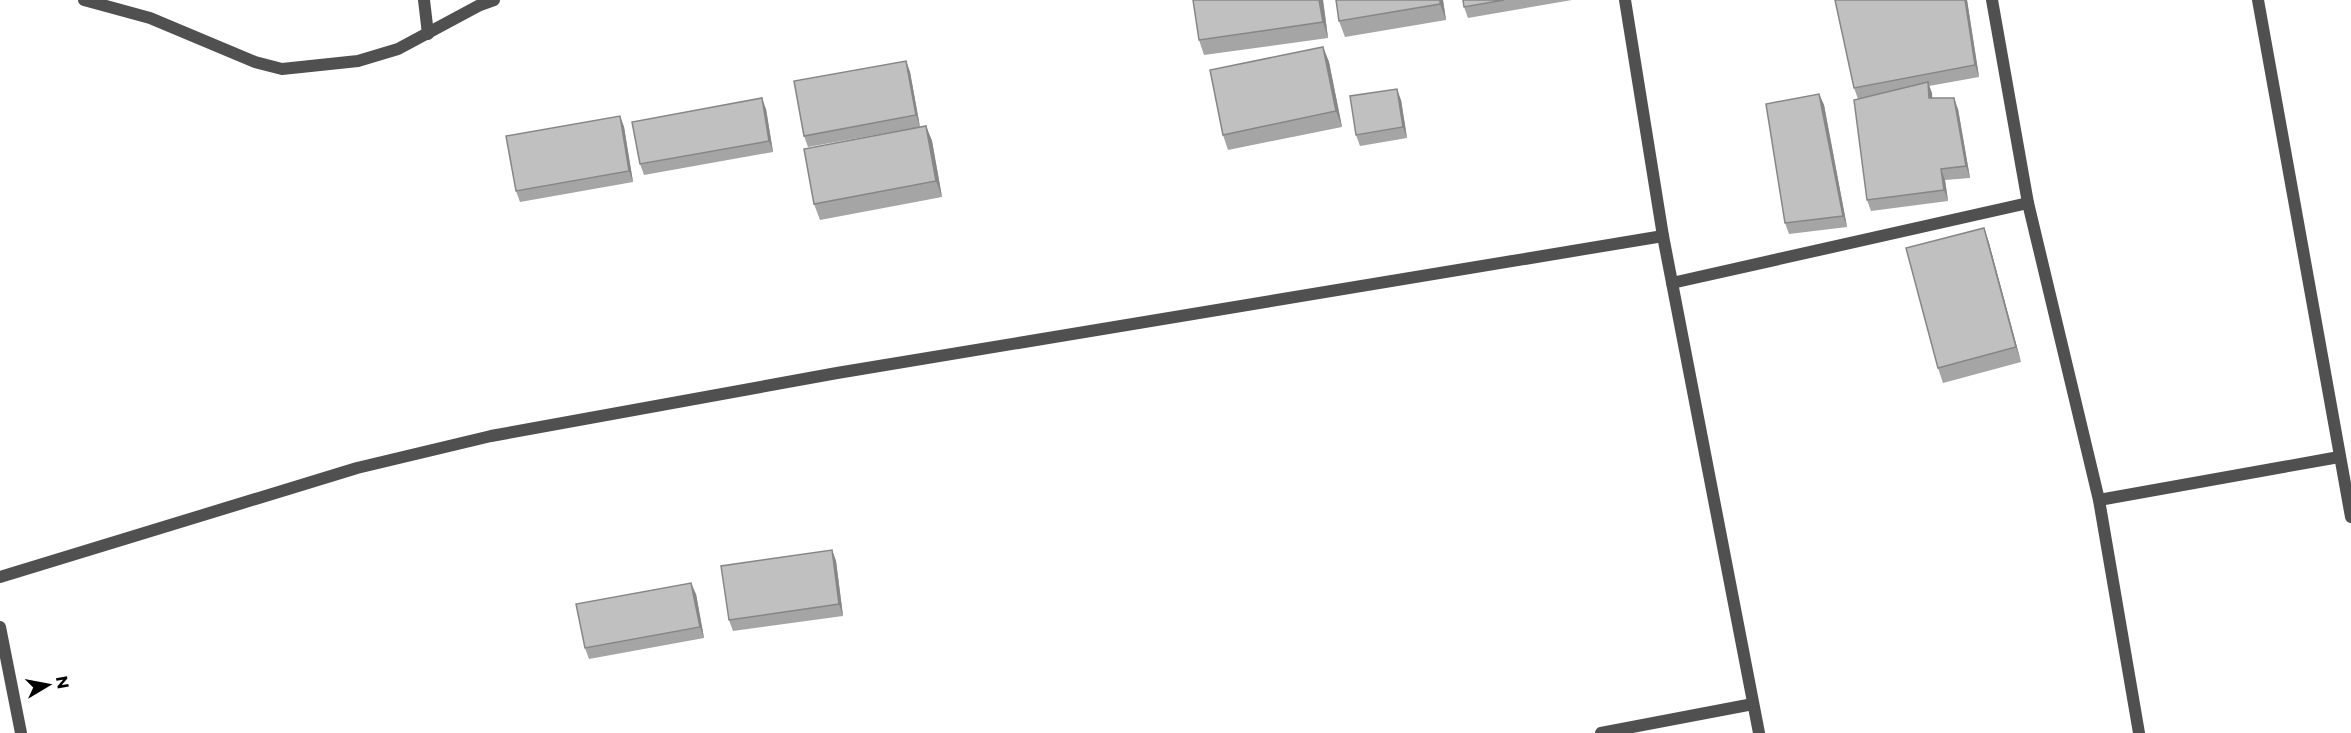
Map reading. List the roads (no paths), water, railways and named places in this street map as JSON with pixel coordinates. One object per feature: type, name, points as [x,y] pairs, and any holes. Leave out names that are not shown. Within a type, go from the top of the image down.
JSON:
[{"type":"street","points":[[84,0],[150,18],[255,62],[282,69],[358,61],[398,49],[480,5],[494,0]]},
{"type":"street","points":[[424,0],[428,34]]},
{"type":"street","points":[[1625,0],[1663,236],[1759,733]]},
{"type":"street","points":[[1992,0],[2028,203],[2099,500],[2139,733]]},
{"type":"street","points":[[2258,0],[2351,517]]},
{"type":"street","points":[[1672,283],[2028,203]]},
{"type":"street","points":[[0,577],[357,468],[491,436],[849,371],[1663,236]]},
{"type":"street","points":[[2099,500],[2339,457]]},
{"type":"street","points":[[0,627],[21,733]]},
{"type":"street","points":[[1601,733],[1753,704]]}]
